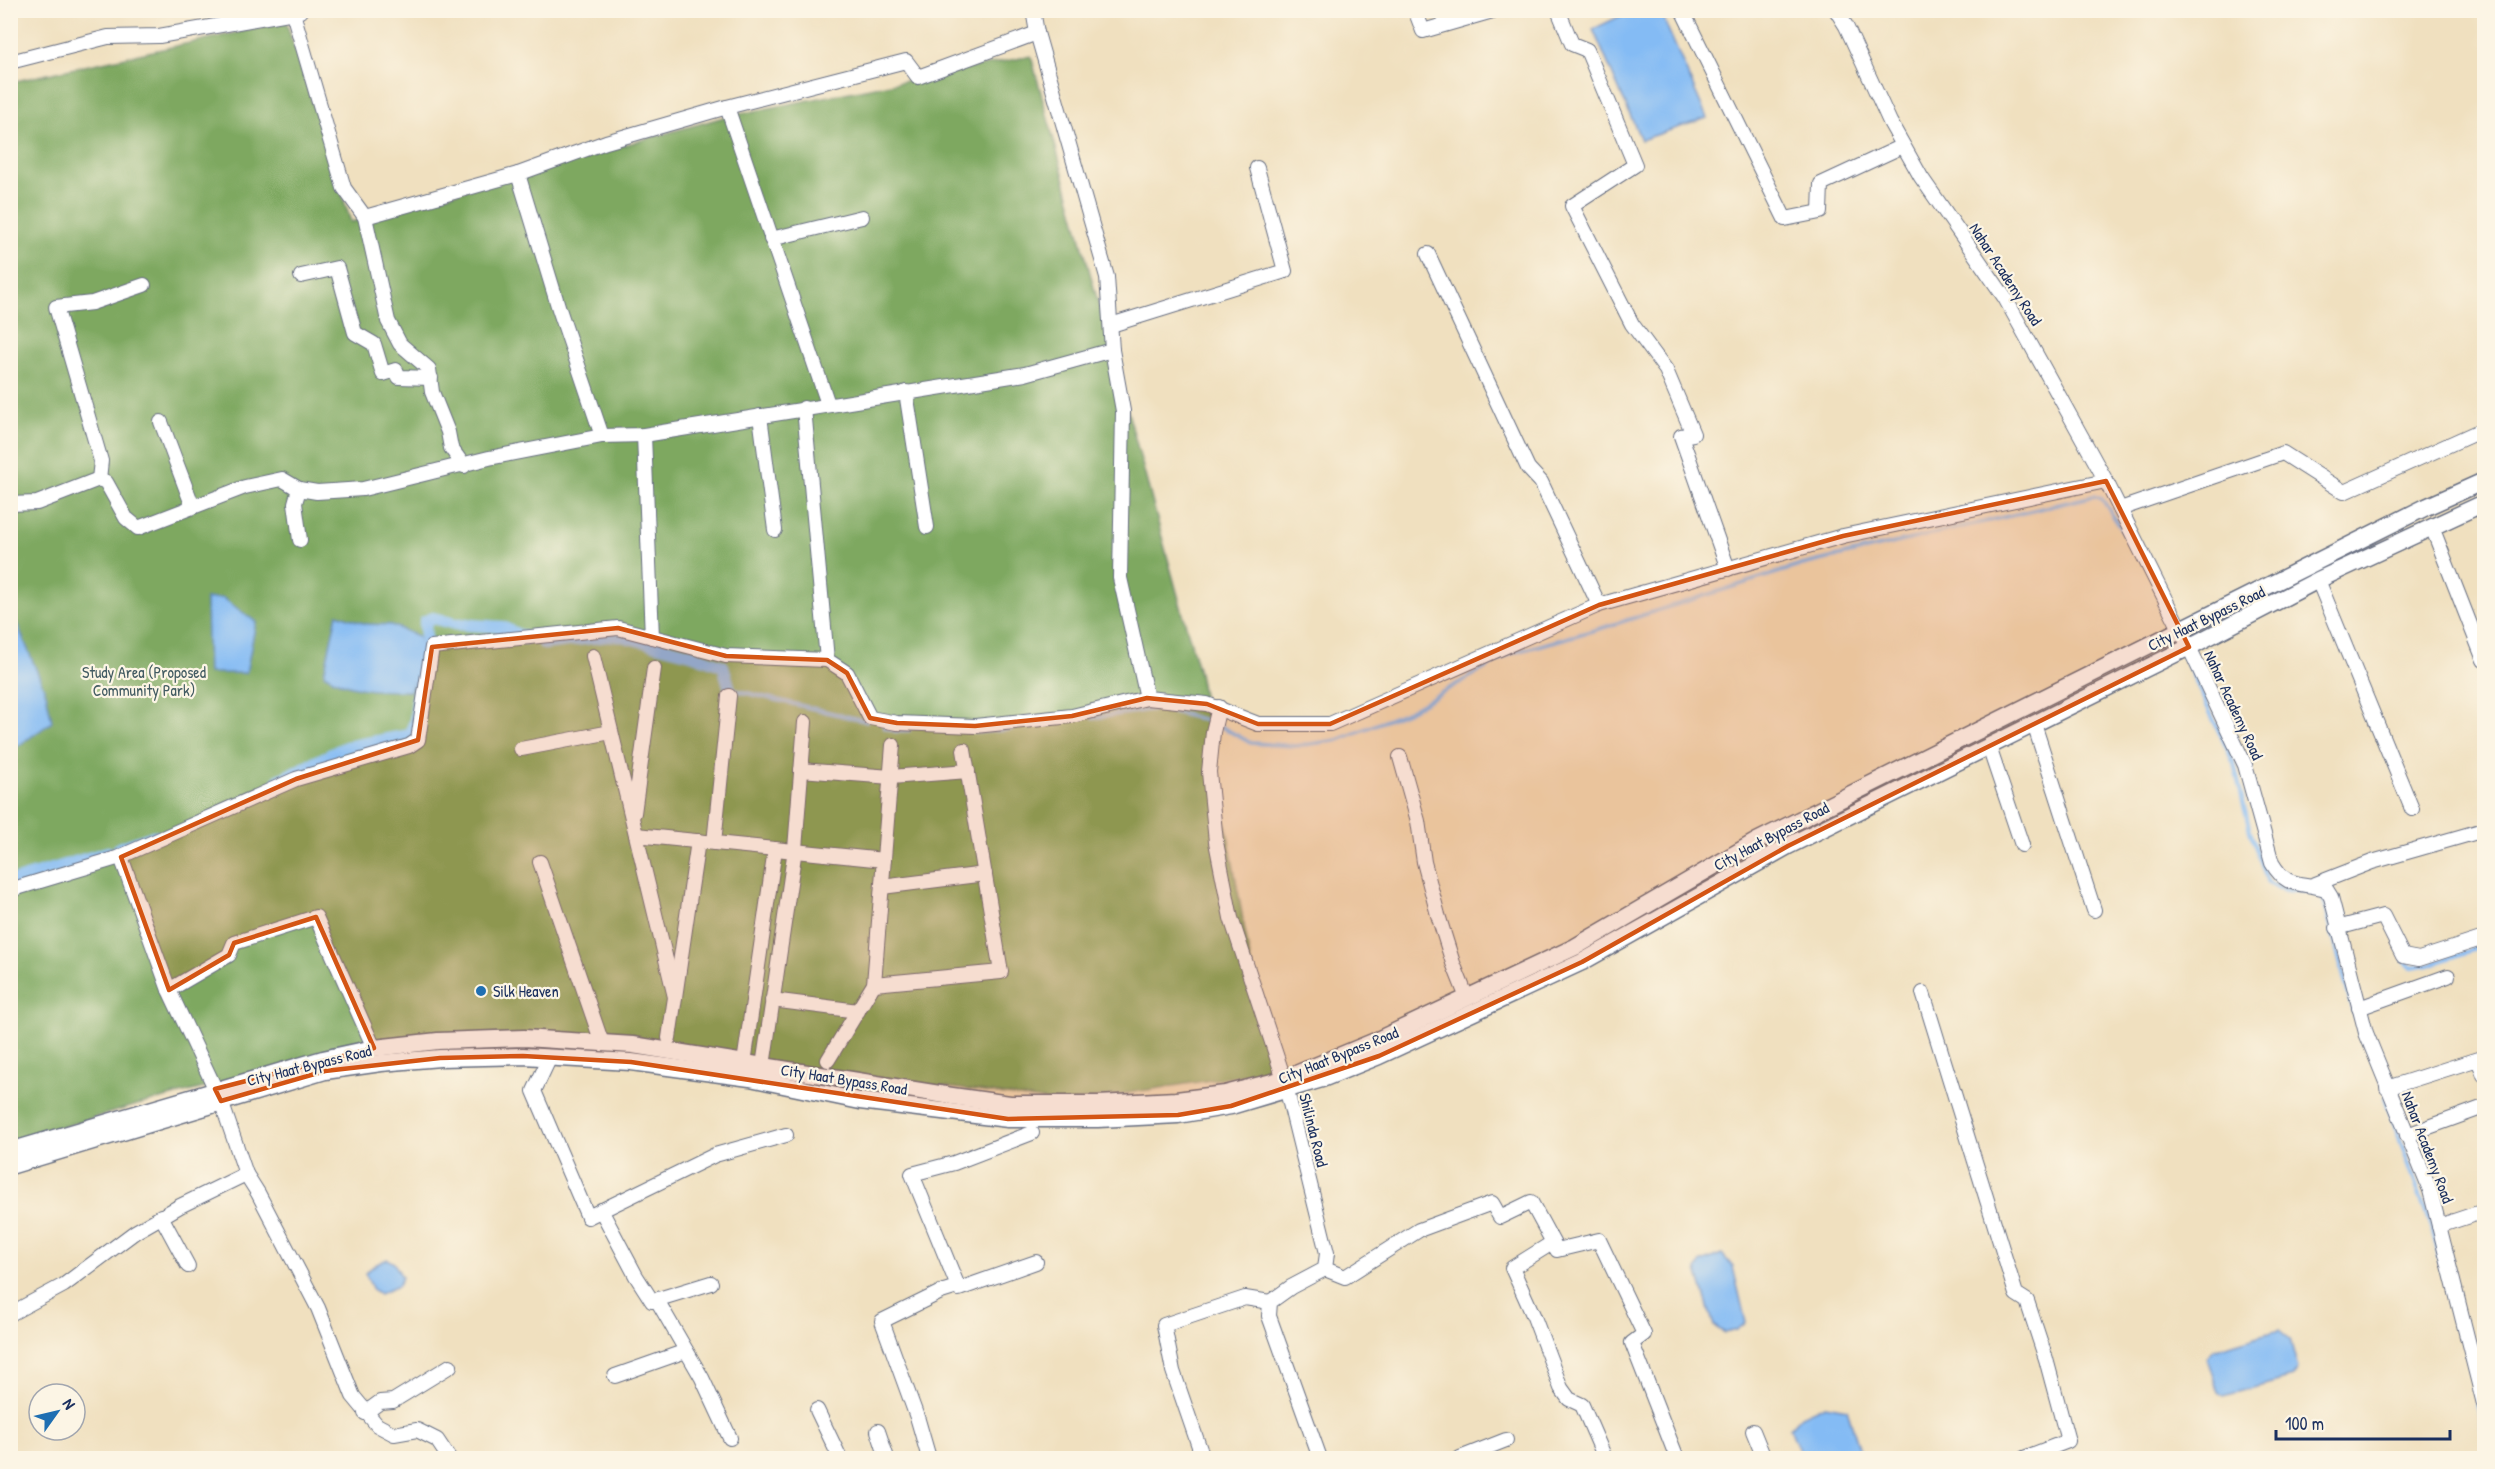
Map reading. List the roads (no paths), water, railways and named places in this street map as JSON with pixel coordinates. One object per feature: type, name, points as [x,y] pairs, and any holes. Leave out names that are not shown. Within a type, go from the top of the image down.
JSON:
[{"type":"main road","name":"City Haat Bypass Road","points":[[10,1166],[323,1059],[374,1048],[438,1041],[524,1038],[633,1045],[1011,1104],[1098,1104],[1176,1100],[1286,1085],[1575,947],[1757,841],[2484,480]]},
{"type":"main road","name":"City Haat Bypass Road","points":[[10,1151],[218,1095],[325,1071],[381,1063],[452,1058],[550,1057],[631,1062],[750,1078],[860,1101],[1008,1119],[1098,1119],[1178,1115],[1231,1106],[1286,1085],[1378,1056],[1582,962],[1788,846],[2189,647],[2318,580],[2484,502]]},
{"type":"street","points":[[1033,10],[1037,33],[1107,277],[1112,350],[1123,411],[1120,578],[1148,698]]},
{"type":"street","points":[[1415,10],[1423,31],[1454,24],[1496,10]]},
{"type":"street","points":[[1558,10],[1572,44],[1587,50],[1635,165],[1572,206],[1632,324],[1666,370],[1682,405],[1693,434],[1681,436],[1728,569]]},
{"type":"street","points":[[1682,10],[1785,219],[1820,212],[1821,184],[1903,146]]},
{"type":"street","name":"Nahar Academy Road","points":[[1836,10],[1846,26],[1903,146],[1921,177],[2006,298],[2106,481],[2181,630],[2245,765],[2270,864],[2280,877],[2292,883],[2326,889],[2331,897],[2359,1008],[2387,1088],[2430,1190],[2484,1404]]},
{"type":"street","points":[[10,62],[108,37],[159,36],[297,12],[344,188],[365,217],[388,321],[400,345],[429,369],[432,392],[448,432],[451,448],[464,466]]},
{"type":"street","points":[[365,217],[518,174],[606,142],[727,107],[906,61],[918,77],[1037,33]]},
{"type":"street","points":[[727,107],[828,405]]},
{"type":"street","points":[[1111,325],[1285,271],[1257,168]]},
{"type":"street","points":[[518,174],[559,309],[602,436]]},
{"type":"street","points":[[771,239],[862,217]]},
{"type":"street","points":[[1428,255],[1528,468],[1541,482],[1599,605]]},
{"type":"street","points":[[301,276],[337,268],[356,333],[374,344],[383,374],[396,370],[399,377],[430,378]]},
{"type":"street","points":[[99,479],[101,461],[56,307],[92,303],[144,285]]},
{"type":"street","points":[[10,504],[37,503],[99,479],[106,482],[126,518],[138,528],[245,487],[282,478],[299,489],[317,492],[363,489],[489,458],[602,436],[644,435],[1025,374],[1112,350]]},
{"type":"street","points":[[906,392],[927,527]]},
{"type":"street","points":[[804,408],[827,660]]},
{"type":"street","points":[[760,416],[775,530]]},
{"type":"street","points":[[161,422],[193,507]]},
{"type":"street","points":[[2120,509],[2283,453],[2344,492],[2484,429]]},
{"type":"street","points":[[644,435],[652,637]]},
{"type":"street","points":[[10,890],[121,856],[296,779],[409,746],[418,740],[432,647],[618,628],[726,656],[827,660],[847,673],[870,718],[897,723],[985,725],[1072,716],[1148,698],[1207,704],[1258,724],[1330,724],[1599,605],[1843,536],[2106,481]]},
{"type":"street","points":[[299,489],[295,503],[300,540]]},
{"type":"street","points":[[2432,527],[2484,660]]},
{"type":"street","points":[[2318,580],[2412,809]]},
{"type":"street","points":[[593,656],[675,997]]},
{"type":"street","points":[[635,828],[654,669]]},
{"type":"street","points":[[714,843],[729,696]]},
{"type":"street","name":"Shilinda Road","points":[[1218,710],[1209,772],[1216,842],[1231,918],[1286,1085],[1327,1253],[1325,1269]]},
{"type":"street","points":[[763,1066],[795,851],[805,722]]},
{"type":"street","points":[[2034,724],[2094,910]]},
{"type":"street","points":[[521,749],[611,732]]},
{"type":"street","points":[[828,1060],[874,984],[893,745]]},
{"type":"street","points":[[1989,747],[2022,845]]},
{"type":"street","points":[[874,984],[1001,972],[964,750]]},
{"type":"street","points":[[1400,757],[1418,821],[1424,862],[1438,915],[1467,998]]},
{"type":"street","points":[[801,770],[891,777],[968,771]]},
{"type":"street","points":[[635,828],[698,841],[884,861]]},
{"type":"street","points":[[2313,885],[2372,862],[2484,830]]},
{"type":"street","points":[[669,1038],[698,841]]},
{"type":"street","points":[[744,1063],[775,849]]},
{"type":"street","points":[[121,856],[170,990],[218,1095],[246,1174],[318,1308],[353,1396],[377,1425],[394,1434],[417,1430],[437,1440],[449,1458]]},
{"type":"street","points":[[540,862],[602,1043]]},
{"type":"street","points":[[882,887],[985,874]]},
{"type":"street","points":[[2337,928],[2383,916],[2403,956],[2420,959],[2484,938]]},
{"type":"street","points":[[170,990],[229,955],[234,943],[316,917],[374,1048]]},
{"type":"street","points":[[2359,1008],[2448,976]]},
{"type":"street","points":[[1923,993],[2016,1294],[2027,1301],[2046,1359],[2068,1441],[2024,1458]]},
{"type":"street","points":[[772,1000],[858,1011]]},
{"type":"street","points":[[550,1057],[534,1092],[588,1217],[716,1155],[786,1135]]},
{"type":"street","points":[[2387,1088],[2478,1059],[2484,1076]]},
{"type":"street","points":[[2407,1135],[2484,1107]]},
{"type":"street","points":[[957,1287],[912,1174],[954,1163],[1032,1133]]},
{"type":"street","points":[[10,1314],[64,1285],[135,1232],[161,1216],[246,1174]]},
{"type":"street","points":[[1203,1458],[1173,1371],[1164,1325],[1245,1298],[1270,1302],[1291,1287],[1325,1269],[1345,1277],[1419,1230],[1492,1203],[1500,1217],[1531,1202],[1557,1250],[1599,1240],[1644,1334],[1632,1343],[1677,1458]]},
{"type":"street","points":[[601,1210],[652,1301],[711,1283]]},
{"type":"street","points":[[2439,1226],[2484,1211]]},
{"type":"street","points":[[161,1216],[188,1266]]},
{"type":"street","points":[[1552,1243],[1512,1268],[1534,1317],[1561,1388],[1569,1399],[1582,1405],[1605,1458]]},
{"type":"street","points":[[929,1458],[918,1420],[882,1321],[941,1292],[957,1287],[959,1289],[1036,1262]]},
{"type":"street","points":[[657,1300],[702,1378],[730,1438]]},
{"type":"street","points":[[1270,1302],[1269,1316],[1320,1458]]},
{"type":"street","points":[[615,1376],[686,1351]]},
{"type":"street","points":[[365,1413],[380,1402],[393,1401],[450,1366]]},
{"type":"street","points":[[817,1410],[840,1458]]},
{"type":"street","points":[[878,1431],[887,1458]]},
{"type":"street","points":[[1753,1431],[1764,1458]]},
{"type":"street","points":[[1460,1458],[1506,1440]]},
{"type":"water","points":[[1631,11],[1660,11],[1707,118],[1641,140],[1593,29]]},
{"type":"water","points":[[223,598],[256,622],[246,673],[208,673],[206,599]]},
{"type":"water","points":[[11,614],[13,614],[46,693],[52,722],[11,751]]},
{"type":"water","points":[[337,614],[366,624],[391,625],[420,637],[422,658],[410,691],[355,687],[324,674]]},
{"type":"water","points":[[1722,1254],[1733,1267],[1746,1323],[1737,1330],[1725,1333],[1714,1326],[1697,1270],[1701,1262]]},
{"type":"water","points":[[387,1259],[394,1263],[402,1277],[398,1286],[380,1294],[373,1290],[365,1273]]},
{"type":"water","points":[[2279,1330],[2290,1339],[2298,1369],[2293,1377],[2224,1396],[2218,1392],[2207,1358],[2213,1350]]},
{"type":"water","points":[[1825,1405],[1847,1409],[1862,1458],[1802,1458],[1790,1428],[1801,1416]]},
{"type":"waterway","points":[[1218,725],[1251,743],[1296,746],[1338,740],[1409,711],[1512,653],[1602,628],[1802,565],[2094,496],[2102,499],[2125,534]]},
{"type":"waterway","points":[[2160,605],[2171,628]]},
{"type":"waterway","points":[[279,780],[346,747],[409,735],[415,722],[420,670],[426,644],[425,621],[433,618],[455,624],[502,627],[525,638]]},
{"type":"waterway","points":[[544,644],[617,635],[691,654],[723,666],[730,689]]},
{"type":"waterway","points":[[2183,654],[2234,764],[2250,831],[2268,883],[2284,890],[2309,892],[2322,897],[2355,1018]]},
{"type":"waterway","points":[[730,689],[866,721]]},
{"type":"waterway","points":[[1093,718],[1160,708],[1211,722]]},
{"type":"waterway","points":[[884,727],[896,731],[909,730]]},
{"type":"waterway","points":[[974,732],[1011,729]]},
{"type":"waterway","points":[[119,848],[154,836]]},
{"type":"waterway","points":[[10,882],[108,852]]},
{"type":"waterway","points":[[2404,960],[2412,968],[2429,965],[2484,946]]},
{"type":"waterway","points":[[2385,1098],[2433,1232],[2456,1322]]},
{"type":"waterway","points":[[2478,1405],[2484,1440]]},
{"type":"place","name":"Silk Heaven","points":[[481,991]]},
{"type":"park label","name":"Study Area (Proposed Community Park)","points":[[144,681]]}]
